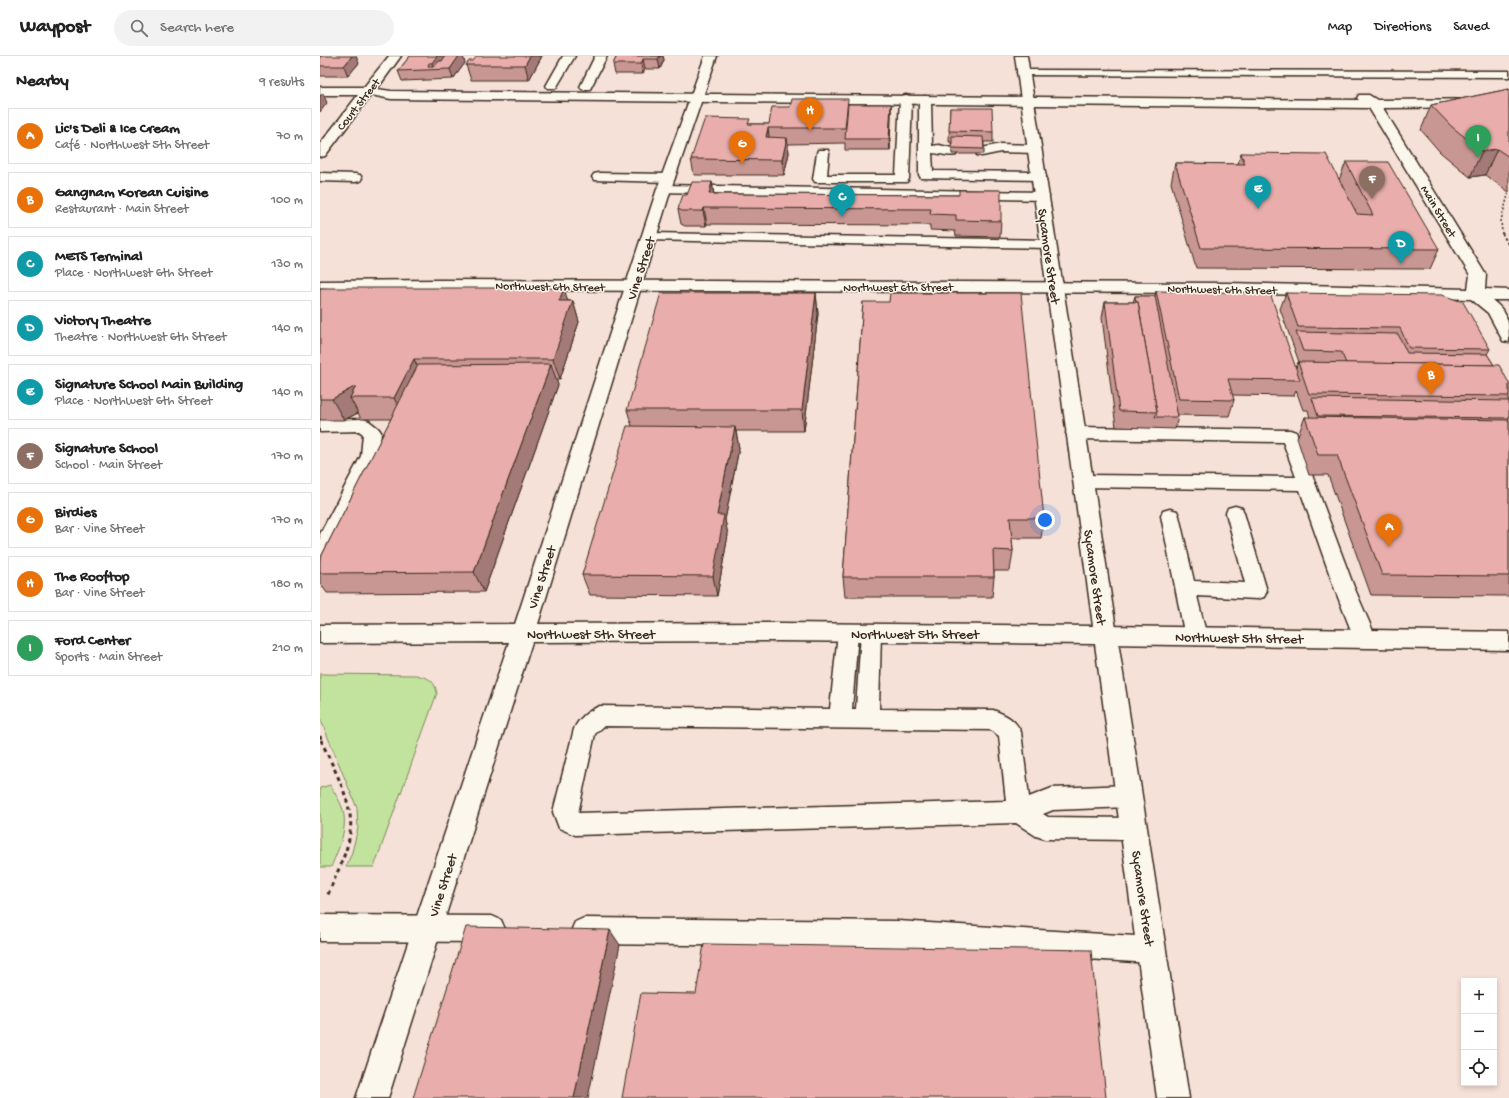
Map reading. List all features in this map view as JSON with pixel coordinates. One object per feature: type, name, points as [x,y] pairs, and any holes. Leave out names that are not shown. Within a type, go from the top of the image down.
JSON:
[{"type":"street","name":"Court Street","points":[[320,153],[395,56]]},
{"type":"street","name":"Vine Street","points":[[372,1098],[523,633],[666,184],[711,56]]},
{"type":"street","name":"Sycamore Street","points":[[1021,56],[1128,796],[1174,1098]]},
{"type":"street","points":[[368,92],[396,85],[552,86],[697,93],[925,100],[1027,94]]},
{"type":"street","points":[[320,91],[368,92],[391,95],[697,93],[1376,97],[1509,103]]},
{"type":"street","name":"Main Street","points":[[1027,94],[1352,92],[1376,97],[1478,275],[1476,295]]},
{"type":"street","name":"Northwest 6th Street","points":[[320,286],[439,285],[634,287],[1227,288],[1509,295]]},
{"type":"street","points":[[1476,295],[1496,310],[1509,337]]},
{"type":"street","name":"Northwest 5th Street","points":[[320,634],[871,633],[1509,641]]},
{"type":"lane","points":[[552,86],[569,56]]},
{"type":"lane","points":[[586,87],[601,56]]},
{"type":"lane","points":[[1023,73],[1509,74]]},
{"type":"lane","points":[[823,153],[820,179],[902,179],[906,99]]},
{"type":"lane","points":[[925,100],[942,149],[926,175],[1039,176]]},
{"type":"lane","points":[[982,149],[1035,149]]},
{"type":"lane","points":[[320,177],[355,178]]},
{"type":"lane","points":[[599,177],[666,184],[1042,196]]},
{"type":"lane","points":[[650,237],[1048,244]]},
{"type":"lane","points":[[320,426],[363,425],[372,432],[370,456],[320,552]]},
{"type":"lane","points":[[1075,433],[1290,436],[1344,587],[1365,638]]},
{"type":"lane","points":[[1083,481],[1307,484]]},
{"type":"lane","points":[[1186,588],[1257,591],[1235,512]]},
{"type":"lane","points":[[1170,516],[1196,637]]},
{"type":"lane","points":[[840,718],[848,633]]},
{"type":"lane","points":[[867,718],[871,633]]},
{"type":"lane","points":[[1020,812],[1010,732],[1003,725],[993,720],[600,716],[591,723],[586,730],[565,812],[568,820],[575,824],[1020,812],[1052,799],[1128,796]]},
{"type":"lane","points":[[1020,812],[1045,828],[1133,829]]},
{"type":"lane","points":[[320,928],[513,930]]},
{"type":"lane","points":[[558,931],[898,934],[1151,950]]},
{"type":"path","points":[[1509,192],[1501,215],[1500,228],[1504,240],[1509,246]]},
{"type":"path","points":[[1504,240],[1509,240]]},
{"type":"path","points":[[320,736],[348,806],[351,826],[345,851],[326,900]]},
{"type":"green space","points":[[320,674],[416,675],[430,680],[436,688],[437,693],[374,867],[346,867],[352,852],[358,828],[357,808],[320,718]]},
{"type":"green space","points":[[330,785],[342,807],[344,815],[344,830],[331,867],[320,867],[320,788]]},
{"type":"building","points":[[320,56],[352,56],[344,66],[320,66]]},
{"type":"building","points":[[410,56],[437,56],[432,63],[429,63],[428,66],[435,66],[439,61],[442,61],[445,56],[459,56],[450,69],[398,71]]},
{"type":"building","points":[[477,56],[530,56],[525,65],[466,65],[469,61],[473,61]]},
{"type":"building","points":[[617,56],[660,56],[658,59],[643,59],[641,64],[613,64]]},
{"type":"building","points":[[1509,89],[1509,157],[1497,149],[1482,151],[1451,126],[1431,105]]},
{"type":"building","points":[[792,99],[848,99],[845,128],[768,128],[766,137],[787,138],[782,160],[691,159],[705,118],[750,119],[748,124],[769,124],[772,107],[790,107]]},
{"type":"building","points":[[848,104],[891,104],[889,139],[845,139]]},
{"type":"building","points":[[950,108],[992,108],[993,132],[949,131]]},
{"type":"building","points":[[952,136],[983,137],[984,149],[952,148]]},
{"type":"building","points":[[1241,153],[1326,154],[1357,214],[1373,215],[1346,162],[1388,162],[1439,249],[1201,248],[1175,163],[1245,164]]},
{"type":"building","points":[[692,182],[712,182],[709,194],[959,195],[959,190],[1001,190],[1001,221],[956,220],[956,215],[930,214],[931,209],[704,208],[703,211],[682,211],[678,209],[683,195],[687,195]]},
{"type":"building","points":[[320,288],[564,288],[559,301],[573,301],[553,359],[414,359],[394,398],[350,398],[356,386],[332,399],[320,399]]},
{"type":"building","points":[[1156,291],[1270,293],[1300,380],[1228,379],[1234,400],[1179,399]]},
{"type":"building","points":[[661,293],[816,293],[802,410],[627,410]]},
{"type":"building","points":[[890,293],[1021,293],[1044,518],[1010,518],[1013,551],[993,550],[994,577],[843,577],[863,302],[889,302]]},
{"type":"building","points":[[1286,293],[1442,295],[1463,302],[1490,349],[1409,348],[1400,328],[1298,327]]},
{"type":"building","points":[[1135,296],[1155,296],[1178,417],[1155,417],[1157,412],[1138,302],[1136,302]]},
{"type":"building","points":[[1105,302],[1138,302],[1157,412],[1119,411]]},
{"type":"building","points":[[1296,332],[1398,334],[1407,353],[1487,354],[1494,365],[1346,363],[1341,352],[1303,351]]},
{"type":"building","points":[[1298,362],[1499,365],[1509,383],[1509,396],[1309,394]]},
{"type":"building","points":[[551,364],[474,572],[320,573],[320,559],[418,365]]},
{"type":"building","points":[[1312,398],[1509,401],[1509,418],[1318,416]]},
{"type":"building","points":[[1305,417],[1509,420],[1509,576],[1382,575],[1337,455],[1318,455]]},
{"type":"building","points":[[627,426],[735,427],[717,515],[724,515],[713,576],[582,575]]},
{"type":"building","points":[[466,927],[610,930],[574,1098],[413,1098]]},
{"type":"building","points":[[704,944],[1091,950],[1106,1098],[622,1098],[641,993],[696,994]]},
{"type":"place","name":"The Rooftop","points":[[810,131]]},
{"type":"place","name":"Ford Center","points":[[1478,158]]},
{"type":"place","name":"Birdies","points":[[742,164]]},
{"type":"place","name":"Signature School","points":[[1372,199]]},
{"type":"place","name":"Signature School Main Building","points":[[1258,209]]},
{"type":"place","name":"METS Terminal","points":[[842,217]]},
{"type":"place","name":"Victory Theatre","points":[[1401,264]]},
{"type":"place","name":"Gangnam Korean Cuisine","points":[[1431,395]]},
{"type":"place","name":"Lic's Deli & Ice Cream","points":[[1389,547]]}]
